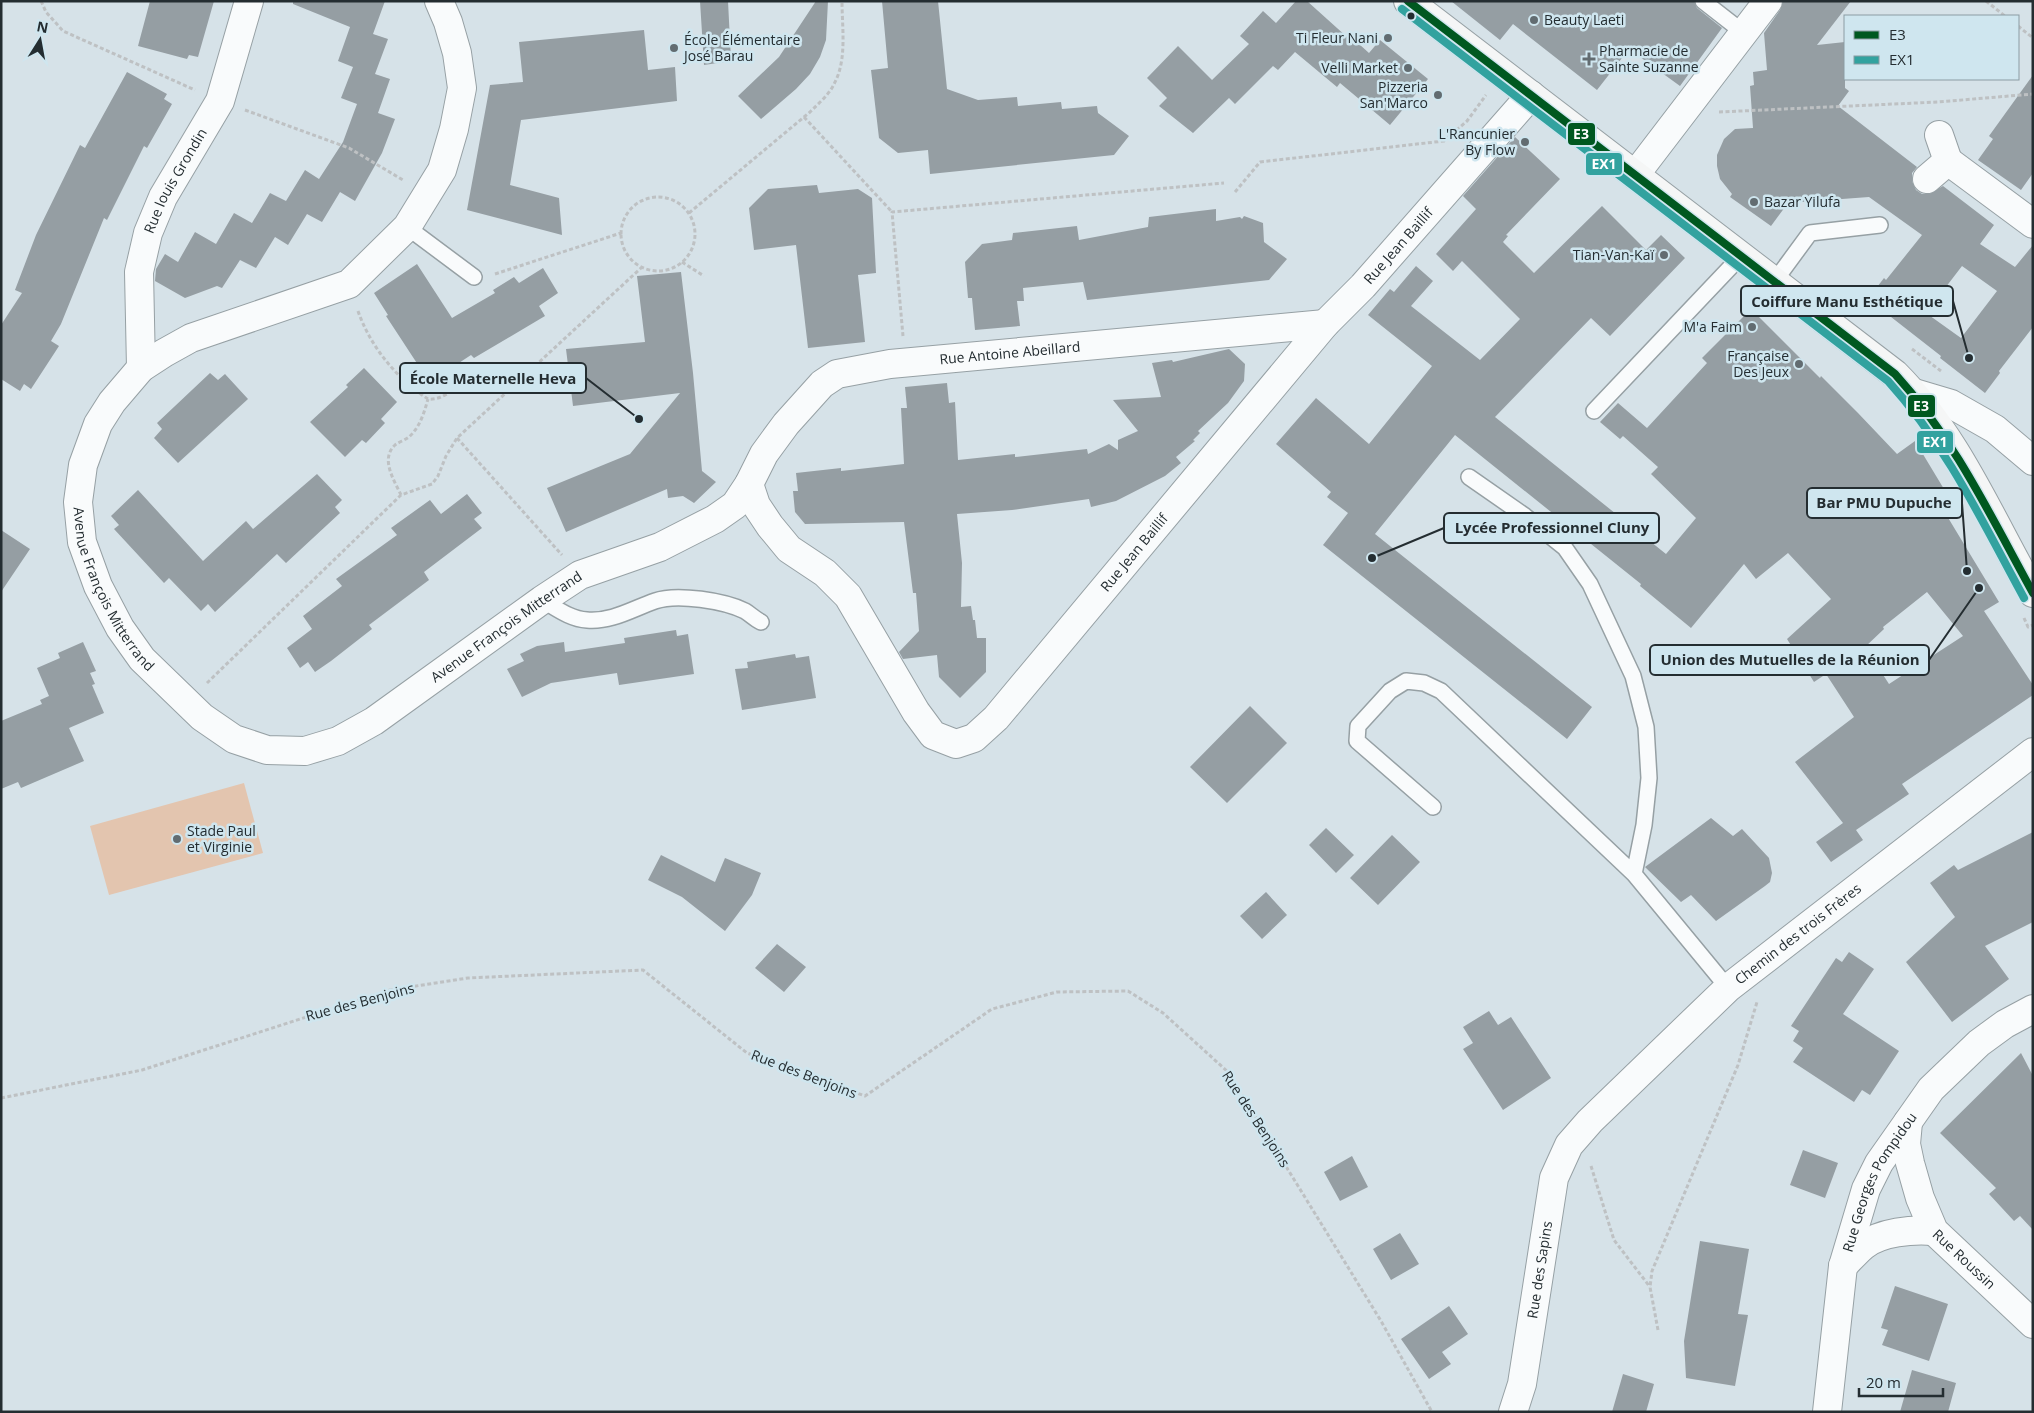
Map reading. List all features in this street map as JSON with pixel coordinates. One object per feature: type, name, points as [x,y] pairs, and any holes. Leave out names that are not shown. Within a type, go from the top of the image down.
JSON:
[{"type":"main road","points":[[1408,1],[1523,105],[1635,176],[1895,374],[1914,393],[1942,429],[1968,472],[2028,592]]},
{"type":"street","name":"Rue louis Grondin","points":[[141,368],[139,272],[148,233],[163,197],[220,101],[249,1]]},
{"type":"street","name":"Avenue François Mitterrand","points":[[439,1],[448,22],[457,53],[462,88],[454,129],[442,170],[407,227],[349,284],[191,338],[164,353],[141,368],[112,402],[98,424],[83,465],[78,502],[82,542],[98,586],[120,628],[142,659],[202,717],[234,739],[268,750],[305,751],[338,741],[374,721],[542,600],[580,575],[660,547],[715,519],[735,504],[749,484]]},
{"type":"street","points":[[1635,176],[1768,1]]},
{"type":"street","name":"Rue Jean Baillif","points":[[749,484],[756,505],[789,549],[825,573],[848,596],[916,712],[933,735],[956,744],[974,738],[996,718],[1325,324],[1363,286],[1523,105]]},
{"type":"street","points":[[1939,135],[1948,161],[2033,224]]},
{"type":"street","points":[[1927,179],[1948,161]]},
{"type":"street","name":"Rue Antoine Abeillard","points":[[749,484],[764,454],[786,424],[822,384],[837,374],[858,369],[905,363],[1325,324]]},
{"type":"street","points":[[1914,393],[1951,404],[1995,429],[2033,461]]},
{"type":"street","name":"Chemin des trois Frères","points":[[1579,1133],[1728,988],[2033,752]]},
{"type":"street","name":"Rue Georges Pompidou","points":[[1827,1412],[1843,1266],[1866,1189],[1879,1162],[1931,1089],[1979,1043],[2005,1024],[2033,1009]]},
{"type":"street","name":"Rue Roussin","points":[[1908,1122],[1906,1144],[1910,1163],[1920,1198],[1934,1231],[2033,1324]]},
{"type":"street","name":"Rue des Sapins","points":[[1513,1412],[1522,1384],[1554,1178],[1569,1145],[1579,1133]]},
{"type":"street","points":[[1843,1266],[1864,1245],[1892,1234],[1913,1230],[1934,1231]]},
{"type":"lane","points":[[1703,1],[1744,33]]},
{"type":"lane","points":[[1774,282],[1810,233],[1880,225]]},
{"type":"lane","points":[[407,227],[474,277]]},
{"type":"lane","points":[[1594,411],[1742,256]]},
{"type":"lane","points":[[1469,477],[1525,516],[1565,548],[1590,584],[1633,676],[1646,727],[1649,778],[1644,825],[1634,874]]},
{"type":"lane","points":[[542,600],[567,615],[592,620],[608,620],[658,600],[689,598],[720,603],[744,611],[761,622]]},
{"type":"lane","points":[[1433,807],[1357,741],[1358,726],[1390,691],[1406,682],[1424,683],[1441,691],[1634,874],[1728,988]]},
{"type":"path","points":[[689,213],[804,117],[835,83],[840,70],[842,1]]},
{"type":"path","points":[[1986,1],[2004,15]]},
{"type":"path","points":[[2019,27],[2033,38]]},
{"type":"path","points":[[1235,192],[1260,162],[1444,141],[1467,121],[1487,94],[1523,105]]},
{"type":"path","points":[[1684,113],[1938,102],[2033,94]]},
{"type":"path","points":[[804,117],[892,212],[905,363]]},
{"type":"path","points":[[892,212],[1224,183]]},
{"type":"path","points":[[653,197],[667,198],[680,204],[689,213],[695,226],[695,240],[690,254],[672,268],[661,271],[641,268],[630,258],[623,247],[621,233],[623,220],[630,209],[640,201],[653,197]]},
{"type":"path","points":[[474,277],[486,277],[621,233]]},
{"type":"path","points":[[682,262],[704,276]]},
{"type":"path","points":[[187,702],[402,495],[432,484],[457,438],[641,268]]},
{"type":"path","points":[[349,284],[364,327],[380,353],[393,369],[428,399],[435,400],[462,383],[477,380],[510,390]]},
{"type":"path","points":[[402,495],[388,464],[390,452],[396,444],[408,438],[419,424],[428,399]]},
{"type":"path","points":[[457,438],[580,575]]},
{"type":"path","points":[[2028,592],[2028,627],[2033,625]]},
{"type":"path","points":[[1658,1330],[1650,1287],[1652,1271],[1738,1065],[1753,1019],[1760,987],[1759,964]]},
{"type":"path","name":"Rue des Benjoins","points":[[1,1098],[142,1070],[390,990],[468,978],[643,970],[747,1053],[865,1096],[992,1010],[1057,992],[1128,991],[1163,1013],[1228,1072],[1381,1321],[1432,1412]]},
{"type":"path","points":[[1579,1133],[1614,1240],[1650,1287]]},
{"type":"shaded area","name":"Stade Paul et Virginie","points":[[244,783],[263,853],[109,895],[90,826]]},
{"type":"building","points":[[150,1],[214,1],[198,57],[189,55],[187,59],[138,46]]},
{"type":"building","points":[[293,1],[385,1],[373,34],[388,39],[375,74],[390,79],[378,113],[395,119],[382,153],[355,201],[340,192],[322,222],[307,214],[288,245],[275,237],[256,268],[240,260],[222,288],[217,286],[185,298],[155,281],[156,269],[165,254],[178,262],[195,232],[216,244],[234,213],[252,223],[270,193],[286,201],[305,170],[319,179],[343,142],[357,104],[341,98],[353,67],[338,61],[350,27],[293,4]]},
{"type":"building","points":[[700,1],[728,1],[731,61],[704,65]]},
{"type":"building","points":[[816,1],[828,1],[826,40],[820,57],[810,74],[796,89],[761,119],[738,96],[779,57]]},
{"type":"building","points":[[882,1],[938,1],[947,89],[978,100],[1017,97],[1018,106],[1061,102],[1062,109],[1097,106],[1098,113],[1129,136],[1114,155],[930,174],[928,150],[898,153],[879,138],[871,70],[888,68]]},
{"type":"building","points":[[1296,1],[1307,1],[1347,37],[1349,35],[1369,53],[1380,40],[1428,79],[1390,125],[1340,83],[1337,87],[1295,52],[1278,70],[1273,66],[1235,104],[1229,98],[1193,133],[1159,106],[1167,98],[1147,78],[1178,46],[1212,80],[1249,44],[1240,36],[1263,11],[1276,23]]},
{"type":"building","points":[[1451,1],[1694,1],[1697,8],[1722,28],[1680,86],[1629,49],[1597,90],[1513,24],[1500,40]]},
{"type":"building","points":[[1783,1],[1851,1],[1817,45],[1844,42],[1844,80],[1845,88],[1849,91],[1838,106],[1917,167],[1912,173],[1912,181],[1916,190],[1922,194],[1929,194],[1943,186],[1994,225],[1980,244],[2015,267],[2033,245],[2033,327],[1999,371],[2000,373],[1985,393],[1868,299],[1884,278],[1886,280],[1922,235],[1869,197],[1788,203],[1771,226],[1730,197],[1732,194],[1720,179],[1717,155],[1724,139],[1735,129],[1753,128],[1750,86],[1754,85],[1753,72],[1767,70],[1764,33],[1780,10]],"holes":[[[1962,266],[1997,291],[1961,338],[1926,313]]]},
{"type":"building","points":[[644,30],[648,70],[675,67],[677,101],[521,120],[510,185],[559,198],[562,235],[467,210],[490,85],[523,82],[519,42]]},
{"type":"building","points":[[127,72],[167,94],[164,99],[172,104],[147,148],[144,146],[107,220],[104,218],[61,324],[51,341],[59,346],[31,389],[24,384],[20,391],[1,379],[1,325],[22,293],[15,290],[36,235],[80,145],[85,148]]},
{"type":"building","points":[[2033,75],[2033,173],[2021,190],[1978,160],[1993,139],[1989,136]]},
{"type":"building","points":[[1515,137],[1560,179],[1506,235],[1508,236],[1503,242],[1534,273],[1602,206],[1646,250],[1661,235],[1685,258],[1610,336],[1591,318],[1495,417],[1666,554],[1696,518],[1651,474],[1658,467],[1623,436],[1620,439],[1600,422],[1618,403],[1647,428],[1707,363],[1702,358],[1751,309],[1820,378],[1821,376],[1897,454],[1915,441],[1956,509],[1947,516],[1999,602],[1984,611],[2033,685],[2033,695],[1902,784],[1909,794],[1856,830],[1863,840],[1831,862],[1816,842],[1843,823],[1795,762],[1854,717],[1826,674],[1814,682],[1787,639],[1831,599],[1788,553],[1756,579],[1744,564],[1691,628],[1640,586],[1641,584],[1455,435],[1375,534],[1592,707],[1567,739],[1323,545],[1348,513],[1327,497],[1331,492],[1276,444],[1316,398],[1369,444],[1432,366],[1368,315],[1390,289],[1394,292],[1416,266],[1433,281],[1411,306],[1480,360],[1520,319],[1462,261],[1453,271],[1436,254],[1476,209],[1463,196]],"holes":[[[1927,592],[1963,636],[1889,684],[1865,647],[1884,629],[1883,627]]]},
{"type":"building","points":[[817,185],[819,193],[858,189],[872,198],[876,273],[858,275],[865,342],[808,348],[796,245],[754,250],[749,208],[768,189]]},
{"type":"building","points":[[1216,209],[1216,221],[1240,217],[1242,219],[1244,216],[1263,223],[1264,242],[1287,259],[1269,280],[1087,300],[1083,282],[1023,288],[1024,301],[1017,301],[1020,326],[975,330],[972,298],[968,298],[965,262],[982,244],[1012,240],[1013,233],[1077,226],[1079,240],[1148,227],[1149,217]]},
{"type":"building","points":[[417,264],[452,318],[495,293],[493,290],[514,277],[519,283],[543,268],[558,293],[539,306],[545,316],[474,358],[471,355],[433,380],[427,371],[424,374],[386,316],[388,315],[374,293]]},
{"type":"building","points":[[681,272],[702,471],[716,482],[694,503],[683,496],[668,498],[667,489],[566,532],[547,488],[630,454],[680,393],[573,406],[566,349],[645,342],[637,276]]},
{"type":"building","points":[[1229,349],[1245,364],[1244,381],[1228,403],[1198,431],[1200,433],[1193,440],[1195,441],[1176,457],[1181,463],[1165,476],[1116,501],[1091,507],[1089,499],[1012,510],[957,514],[962,563],[961,607],[971,606],[977,638],[986,638],[986,672],[960,698],[939,677],[937,655],[903,659],[899,652],[919,631],[916,593],[913,593],[904,522],[805,524],[795,512],[793,491],[798,491],[796,473],[841,468],[841,471],[904,464],[901,408],[907,408],[905,387],[947,383],[949,403],[955,402],[958,460],[1015,454],[1015,457],[1087,449],[1088,454],[1109,444],[1118,450],[1118,440],[1138,431],[1113,400],[1161,397],[1152,363],[1172,360],[1173,362]]},
{"type":"building","points":[[364,368],[397,402],[381,419],[385,423],[366,443],[362,440],[345,457],[310,422],[348,387],[346,385]]},
{"type":"building","points":[[210,373],[218,380],[225,374],[248,399],[178,463],[154,438],[162,429],[157,423]]},
{"type":"building","points":[[317,474],[342,500],[335,507],[340,513],[286,563],[277,554],[215,612],[208,604],[201,611],[169,578],[164,583],[114,529],[119,525],[111,516],[138,490],[203,561],[246,521],[253,529]]},
{"type":"building","points":[[467,494],[482,513],[474,519],[482,528],[424,572],[429,580],[369,625],[372,629],[331,661],[315,672],[308,662],[300,668],[287,648],[312,629],[303,616],[342,586],[336,579],[397,535],[391,528],[430,500],[441,514]]},
{"type":"building","points":[[1,530],[30,549],[1,592]]},
{"type":"building","points":[[676,630],[677,636],[688,634],[694,674],[619,685],[617,673],[551,683],[522,697],[507,669],[524,661],[520,654],[537,646],[564,642],[565,652],[625,643],[624,638]]},
{"type":"building","points":[[83,642],[96,671],[90,673],[95,684],[92,685],[104,713],[69,728],[84,761],[21,788],[18,782],[1,789],[1,721],[42,704],[40,700],[49,696],[37,668],[60,658],[58,653]]},
{"type":"building","points":[[795,654],[796,658],[809,656],[816,698],[742,710],[735,669],[748,668],[747,662]]},
{"type":"building","points":[[1250,706],[1287,743],[1227,803],[1190,767]]},
{"type":"building","points":[[1711,818],[1733,836],[1742,829],[1769,858],[1772,873],[1770,882],[1716,921],[1691,895],[1681,902],[1645,867]]},
{"type":"building","points":[[1326,828],[1354,855],[1336,873],[1309,845]]},
{"type":"building","points":[[2033,832],[2033,922],[1985,946],[2009,979],[1952,1022],[1906,962],[1955,917],[1930,883],[1954,865],[1958,870]]},
{"type":"building","points":[[1392,835],[1420,862],[1378,905],[1350,878]]},
{"type":"building","points":[[661,855],[715,882],[725,858],[761,873],[752,895],[725,931],[682,897],[648,880]]},
{"type":"building","points":[[1266,892],[1287,915],[1262,939],[1240,916]]},
{"type":"building","points":[[777,944],[806,967],[784,992],[755,968]]},
{"type":"building","points":[[1849,952],[1874,969],[1843,1014],[1899,1051],[1870,1095],[1862,1090],[1854,1102],[1793,1062],[1803,1048],[1793,1041],[1799,1031],[1791,1026],[1836,958],[1842,962]]},
{"type":"building","points":[[1489,1011],[1498,1025],[1511,1017],[1551,1078],[1503,1110],[1463,1049],[1473,1043],[1463,1027]]},
{"type":"building","points":[[2021,1053],[2033,1076],[2033,1230],[2020,1216],[2014,1221],[1989,1194],[1996,1188],[1940,1133]]},
{"type":"building","points":[[1803,1150],[1838,1163],[1825,1198],[1790,1185]]},
{"type":"building","points":[[1352,1156],[1368,1187],[1340,1201],[1324,1172]]},
{"type":"building","points":[[1400,1233],[1419,1264],[1391,1280],[1373,1249]]},
{"type":"building","points":[[1700,1241],[1749,1249],[1738,1314],[1748,1315],[1735,1386],[1686,1378],[1684,1341]]},
{"type":"building","points":[[1895,1286],[1948,1304],[1929,1361],[1882,1345],[1888,1330],[1881,1328]]},
{"type":"building","points":[[1449,1306],[1468,1334],[1442,1352],[1451,1364],[1429,1379],[1401,1339]]},
{"type":"building","points":[[1912,1370],[1956,1383],[1948,1412],[1900,1412]]},
{"type":"building","points":[[1623,1374],[1654,1384],[1646,1412],[1612,1412]]},
{"type":"transit line","name":"E3","points":[[1408,1],[1895,374],[1936,425],[1954,452],[2033,593]]},
{"type":"transit line","name":"EX1","points":[[1402,9],[1888,381],[1909,406],[1946,458],[1979,514],[2024,598]]},
{"type":"place","name":"Beauty Laeti","points":[[1534,20]]},
{"type":"place","name":"Ti Fleur Nani","points":[[1388,38]]},
{"type":"place","name":"École Élémentaire José Barau","points":[[674,48]]},
{"type":"place","name":"Pharmacie de Sainte Suzanne","points":[[1589,59]]},
{"type":"place","name":"Velli Market","points":[[1408,68]]},
{"type":"place","name":"Pizzeria San'Marco","points":[[1438,95]]},
{"type":"place","name":"L'Rancunier By Flow","points":[[1525,142]]},
{"type":"place","name":"Bazar Yilufa","points":[[1754,202]]},
{"type":"place","name":"Tian-Van-Kaï","points":[[1664,255]]},
{"type":"place","name":"M'a Faim","points":[[1752,327]]},
{"type":"place","name":"Coiffure Manu Esthétique","points":[[1969,358]]},
{"type":"place","name":"Française Des Jeux","points":[[1799,364]]},
{"type":"place","name":"École Maternelle Heva","points":[[639,419]]},
{"type":"place","name":"Lycée Professionnel Cluny","points":[[1372,558]]},
{"type":"place","name":"Bar PMU Dupuche","points":[[1967,571]]},
{"type":"place","name":"Union des Mutuelles de la Réunion","points":[[1979,588]]},
{"type":"place","name":"Stade Paul et Virginie","points":[[177,839]]}]
